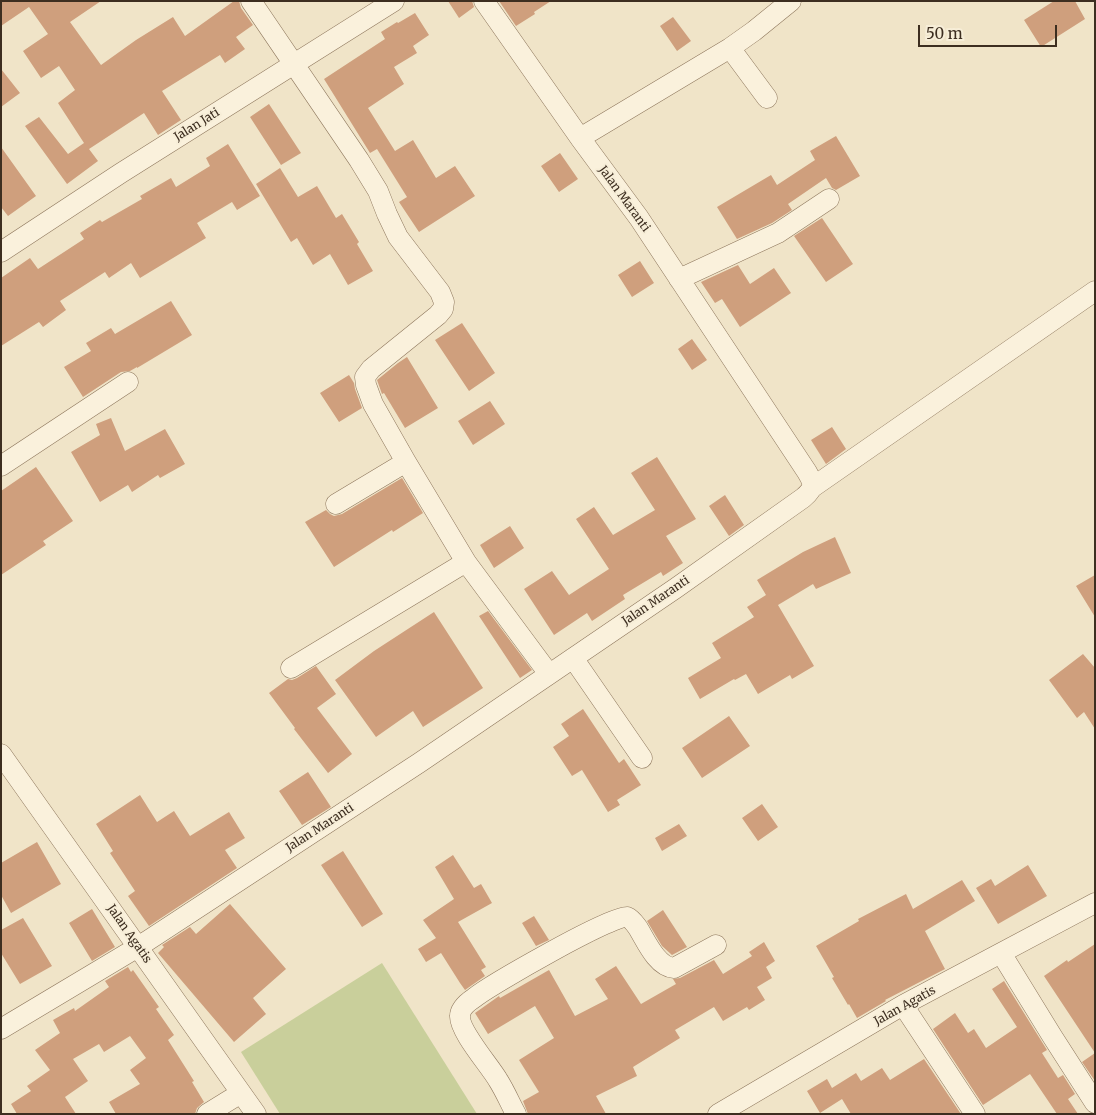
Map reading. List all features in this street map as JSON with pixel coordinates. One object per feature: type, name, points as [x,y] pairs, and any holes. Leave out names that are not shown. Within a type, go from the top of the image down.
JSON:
[{"type":"street","points":[[251,1],[359,160],[378,191],[398,237],[440,292],[444,302],[444,309],[370,369],[365,377],[366,386],[373,404],[466,562],[549,674]]},
{"type":"street","name":"Jalan Jati","points":[[1,252],[121,173],[394,1]]},
{"type":"street","name":"Jalan Maranti","points":[[1,1029],[138,947],[411,769],[676,588],[803,498],[813,486],[812,480],[639,218],[580,138],[484,1]]},
{"type":"street","points":[[580,138],[730,48],[791,1]]},
{"type":"street","points":[[730,48],[767,98]]},
{"type":"street","points":[[679,279],[778,233],[829,199]]},
{"type":"street","points":[[813,486],[1095,291]]},
{"type":"street","points":[[1,466],[128,382]]},
{"type":"street","points":[[336,504],[406,462]]},
{"type":"street","points":[[291,668],[466,562]]},
{"type":"street","points":[[573,658],[642,758]]},
{"type":"street","name":"Jalan Agatis","points":[[1,754],[256,1114]]},
{"type":"street","name":"Jalan Agatis","points":[[718,1114],[903,1005],[1095,903]]},
{"type":"street","points":[[516,1114],[498,1079],[462,1025],[460,1016],[466,1004],[481,993],[554,950],[623,917],[627,917],[635,923],[661,964],[668,967],[674,968],[716,945]]},
{"type":"street","points":[[1001,953],[1095,1103]]},
{"type":"street","points":[[903,1005],[975,1114]]},
{"type":"street","points":[[207,1114],[241,1093]]},
{"type":"green space","points":[[382,963],[477,1114],[280,1114],[241,1052]]},
{"type":"building","points":[[1,1],[101,1],[70,22],[101,65],[173,17],[185,36],[234,1],[239,1],[241,8],[253,25],[236,37],[245,49],[225,63],[220,55],[162,91],[181,120],[158,135],[144,113],[89,149],[98,161],[67,184],[25,126],[39,117],[68,154],[84,143],[58,103],[75,90],[59,66],[41,78],[23,51],[48,34],[29,7],[1,26]]},
{"type":"building","points":[[448,1],[472,1],[474,7],[459,18]]},
{"type":"building","points":[[499,1],[551,1],[516,26]]},
{"type":"building","points":[[1054,1],[1075,1],[1085,19],[1041,47],[1024,20]]},
{"type":"building","points":[[415,13],[429,35],[413,46],[417,53],[394,67],[404,84],[368,108],[395,151],[413,140],[436,178],[455,166],[475,196],[419,232],[399,202],[407,197],[377,149],[370,153],[324,79],[385,39],[381,32]]},
{"type":"building","points":[[673,17],[691,41],[677,51],[660,26]]},
{"type":"building","points":[[1,69],[20,93],[1,107]]},
{"type":"building","points":[[269,104],[301,153],[281,165],[250,117]]},
{"type":"building","points":[[836,136],[860,176],[836,190],[832,188],[826,178],[788,204],[792,210],[772,223],[737,239],[717,207],[771,175],[777,185],[815,160],[810,151]]},
{"type":"building","points":[[228,144],[260,196],[237,210],[232,202],[197,223],[206,238],[140,278],[131,263],[109,278],[105,272],[60,301],[66,310],[43,327],[39,322],[1,346],[1,278],[30,258],[38,269],[84,239],[80,233],[100,220],[102,222],[142,199],[140,196],[171,178],[176,187],[210,166],[206,158]]},
{"type":"building","points":[[1,147],[36,196],[8,216],[1,207]]},
{"type":"building","points":[[560,153],[578,179],[559,192],[541,166]]},
{"type":"building","points":[[280,168],[298,197],[317,186],[336,218],[342,214],[359,242],[357,244],[373,271],[348,285],[330,254],[313,265],[297,238],[291,242],[256,184]]},
{"type":"building","points":[[822,218],[853,264],[826,282],[794,236]]},
{"type":"building","points":[[640,261],[654,283],[632,297],[618,275]]},
{"type":"building","points":[[738,265],[750,284],[774,268],[791,293],[740,327],[722,299],[715,303],[701,282]]},
{"type":"building","points":[[171,301],[192,335],[137,368],[121,372],[83,397],[64,367],[91,351],[86,343],[111,328],[115,334]]},
{"type":"building","points":[[462,323],[495,373],[469,391],[435,340]]},
{"type":"building","points":[[692,339],[707,360],[692,370],[678,349]]},
{"type":"building","points":[[407,357],[438,408],[405,428],[384,393],[382,394],[377,380]]},
{"type":"building","points":[[349,375],[354,383],[362,408],[339,422],[320,393]]},
{"type":"building","points":[[490,401],[505,424],[473,445],[458,421]]},
{"type":"building","points":[[111,418],[125,451],[165,429],[185,464],[160,478],[158,475],[132,492],[128,485],[100,502],[71,452],[100,435],[96,424]]},
{"type":"building","points":[[832,427],[846,449],[826,464],[811,440]]},
{"type":"building","points":[[657,457],[696,519],[666,536],[683,563],[663,576],[661,572],[623,595],[625,599],[592,621],[587,613],[554,635],[524,589],[552,571],[569,595],[609,569],[576,519],[594,507],[613,535],[655,510],[631,473]]},
{"type":"building","points":[[36,467],[73,521],[43,541],[46,545],[1,575],[1,491]]},
{"type":"building","points":[[402,478],[423,513],[393,532],[392,530],[334,567],[305,522],[326,510],[334,516],[342,514]]},
{"type":"building","points":[[725,495],[744,525],[729,536],[709,506]]},
{"type":"building","points":[[510,526],[524,548],[494,568],[480,545]]},
{"type":"building","points":[[835,537],[851,573],[816,589],[813,584],[778,605],[814,666],[792,679],[790,675],[758,694],[746,674],[700,699],[688,678],[721,658],[712,643],[754,617],[747,607],[766,595],[757,580],[803,552]]},
{"type":"building","points":[[1095,575],[1095,617],[1076,586]]},
{"type":"building","points":[[488,611],[532,670],[520,678],[479,616]]},
{"type":"building","points":[[434,612],[483,688],[423,727],[413,711],[376,737],[335,680],[374,651]]},
{"type":"building","points":[[1083,654],[1095,668],[1095,729],[1084,712],[1077,718],[1049,680]]},
{"type":"building","points":[[316,666],[336,694],[317,708],[352,754],[328,773],[269,693],[288,679],[297,678]]},
{"type":"building","points":[[583,709],[619,763],[624,759],[641,785],[617,800],[620,805],[608,812],[582,770],[572,776],[553,747],[569,736],[561,724]]},
{"type":"building","points":[[729,716],[750,746],[702,778],[682,748]]},
{"type":"building","points":[[308,772],[331,807],[302,825],[279,791]]},
{"type":"building","points":[[140,795],[157,822],[174,811],[190,836],[229,812],[245,838],[225,850],[237,868],[149,926],[128,896],[135,891],[110,853],[113,851],[96,824]]},
{"type":"building","points":[[762,804],[778,827],[758,841],[742,818]]},
{"type":"building","points":[[679,824],[687,836],[662,851],[655,838]]},
{"type":"building","points":[[37,842],[61,884],[11,913],[1,895],[1,863]]},
{"type":"building","points":[[343,851],[383,914],[362,927],[321,865]]},
{"type":"building","points":[[453,855],[474,888],[481,884],[492,903],[458,922],[486,967],[481,970],[485,976],[465,990],[441,953],[426,962],[418,949],[436,938],[423,920],[454,899],[435,867]]},
{"type":"building","points":[[1028,865],[1047,896],[998,924],[976,888],[991,879],[995,886]]},
{"type":"building","points":[[962,880],[975,901],[925,931],[945,969],[885,1000],[857,1018],[832,978],[834,977],[816,946],[859,921],[858,919],[906,894],[913,909]]},
{"type":"building","points":[[230,904],[286,969],[253,998],[266,1014],[234,1042],[158,953],[164,947],[162,945],[190,927],[196,934]]},
{"type":"building","points":[[92,909],[115,947],[92,961],[69,923]]},
{"type":"building","points":[[663,910],[687,947],[672,955],[662,946],[647,921]]},
{"type":"building","points":[[534,916],[549,940],[536,946],[522,923]]},
{"type":"building","points":[[23,918],[52,966],[20,984],[1,953],[1,930]]},
{"type":"building","points":[[764,942],[775,961],[766,967],[772,978],[757,987],[765,1000],[749,1010],[747,1007],[723,1021],[714,1007],[675,1030],[680,1038],[633,1067],[637,1076],[596,1096],[606,1114],[528,1114],[523,1101],[539,1092],[519,1060],[554,1038],[535,1006],[488,1034],[475,1013],[499,996],[500,998],[549,970],[575,1016],[608,999],[595,979],[616,966],[641,1004],[676,984],[673,979],[680,978],[714,960],[723,974],[752,956],[749,952]]},
{"type":"building","points":[[1095,944],[1095,1053],[1044,976]]},
{"type":"building","points":[[128,967],[131,972],[133,970],[159,1007],[156,1009],[174,1035],[168,1040],[194,1081],[192,1082],[204,1102],[197,1108],[195,1114],[116,1114],[109,1102],[140,1084],[130,1070],[146,1058],[130,1036],[104,1052],[99,1044],[73,1059],[88,1081],[65,1097],[76,1114],[17,1114],[11,1104],[31,1091],[27,1086],[50,1070],[35,1050],[60,1033],[53,1020],[74,1008],[75,1011],[109,987],[105,981]]},
{"type":"building","points":[[1004,981],[1047,1050],[1042,1053],[1058,1078],[1063,1075],[1075,1094],[1068,1099],[1078,1114],[1057,1114],[1030,1074],[983,1105],[933,1029],[955,1013],[968,1033],[974,1029],[986,1048],[1017,1027],[992,989]]},
{"type":"building","points":[[1095,1053],[1095,1081],[1082,1062]]},
{"type":"building","points":[[924,1059],[961,1114],[851,1114],[842,1099],[820,1113],[807,1091],[827,1079],[832,1088],[856,1073],[861,1081],[882,1068],[890,1080]]}]
